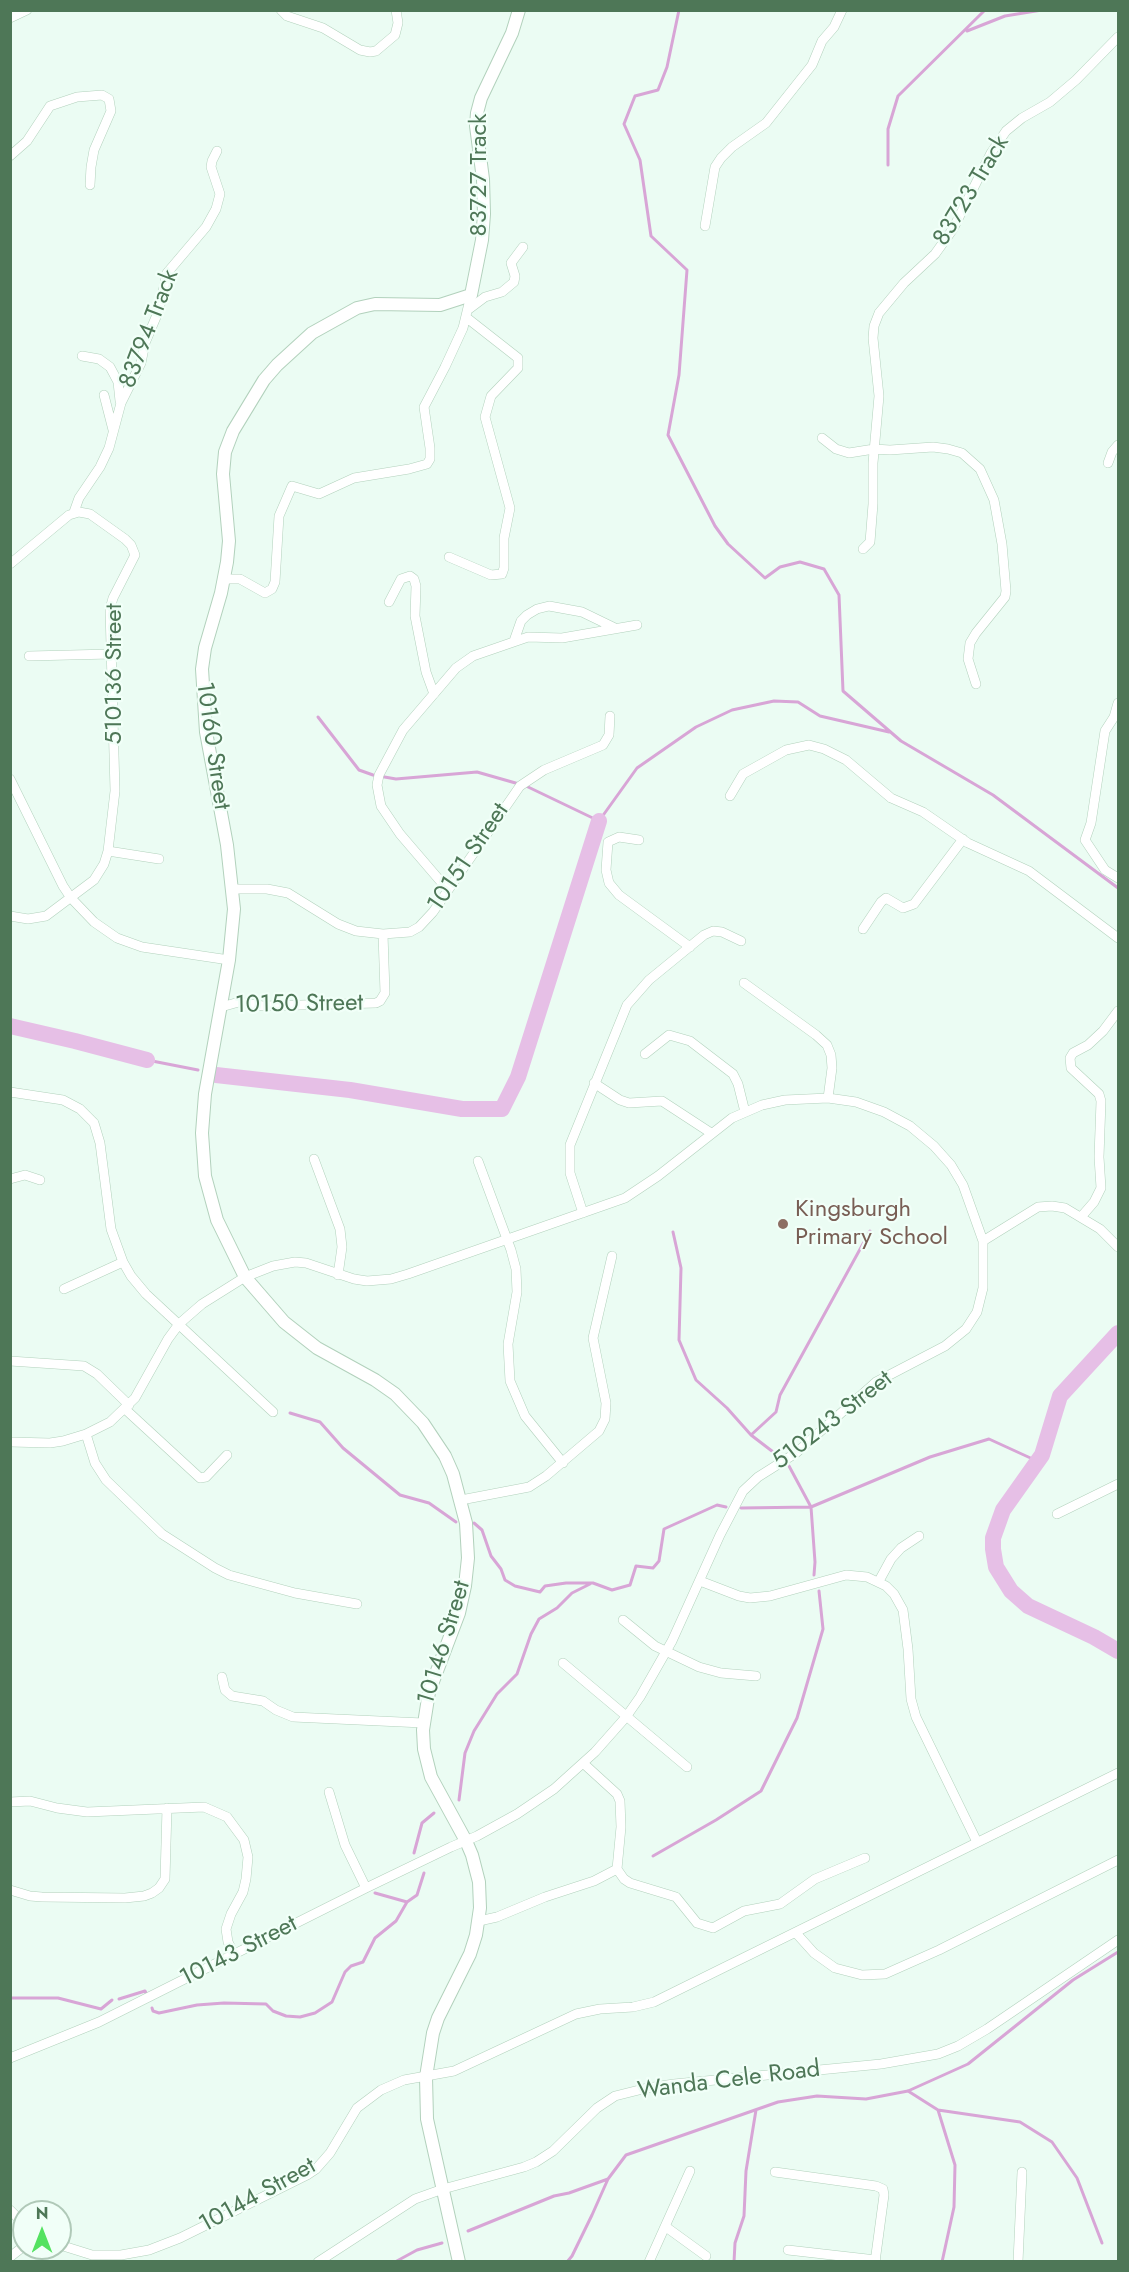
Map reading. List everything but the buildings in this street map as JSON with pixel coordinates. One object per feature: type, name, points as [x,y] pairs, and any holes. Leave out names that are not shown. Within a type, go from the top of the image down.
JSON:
[{"type":"street","points":[[10,18],[27,10]]},
{"type":"street","points":[[281,10],[287,16],[323,28],[360,50],[370,52],[376,51],[395,35],[398,23],[396,10]]},
{"type":"street","name":"83727 Track","points":[[224,579],[240,579],[265,593],[272,590],[275,582],[279,516],[292,486],[319,494],[354,478],[409,469],[427,464],[430,459],[423,407],[445,367],[468,314],[482,240],[483,179],[476,126],[477,113],[509,41],[519,10]]},
{"type":"street","points":[[705,226],[715,167],[732,147],[766,123],[812,65],[822,41],[834,27],[842,10]]},
{"type":"street","name":"83723 Track","points":[[863,549],[869,545],[873,504],[874,449],[879,396],[873,338],[874,326],[879,313],[904,283],[935,254],[953,229],[991,153],[1005,131],[1050,102],[1076,80],[1119,37]]},
{"type":"street","points":[[10,156],[27,141],[50,106],[77,97],[102,95],[109,99],[111,111],[94,150],[90,185]]},
{"type":"street","name":"83794 Track","points":[[74,512],[79,498],[100,467],[121,403],[141,363],[145,343],[159,310],[167,273],[206,227],[216,209],[220,194],[211,167],[212,160],[218,151]]},
{"type":"street","points":[[449,557],[491,575],[502,574],[504,568],[504,538],[510,508],[485,417],[491,396],[518,368],[518,358],[468,314],[485,297],[502,292],[514,282],[516,276],[511,262],[523,247]]},
{"type":"street","name":"10160 Street","points":[[245,1277],[217,1220],[203,1156],[203,1112],[233,925],[233,888],[206,732],[201,684],[205,648],[224,579],[229,541],[223,474],[225,452],[244,412],[264,380],[312,333],[357,308],[375,304],[440,305],[471,295]]},
{"type":"street","points":[[82,356],[99,359],[110,367],[118,382],[121,403]]},
{"type":"street","points":[[104,395],[113,432]]},
{"type":"street","points":[[822,438],[836,449],[849,453],[874,449],[933,447],[962,453],[980,469],[989,485],[999,522],[1006,591],[1001,602],[970,643],[968,659],[976,684]]},
{"type":"street","points":[[1108,463],[1112,452],[1119,445]]},
{"type":"street","points":[[10,564],[74,512]]},
{"type":"street","name":"510136 Street","points":[[10,916],[39,918],[55,910],[98,876],[108,851],[114,806],[115,773],[111,602],[134,560],[134,549],[125,539],[90,514],[74,512]]},
{"type":"street","points":[[389,602],[401,579],[410,576],[414,579],[417,586],[415,616],[426,672],[434,694]]},
{"type":"street","points":[[514,641],[521,621],[537,609],[549,606],[582,612],[615,628]]},
{"type":"street","points":[[448,890],[387,818],[381,806],[377,785],[381,769],[395,743],[463,662],[483,652],[528,637],[562,638],[637,625]]},
{"type":"street","points":[[29,656],[111,654]]},
{"type":"street","points":[[1119,703],[1105,731],[1091,823],[1085,840],[1105,870],[1119,878]]},
{"type":"street","name":"10151 Street","points":[[233,888],[267,889],[288,893],[346,928],[383,934],[411,932],[433,912],[514,793],[531,776],[603,745],[609,735],[610,716]]},
{"type":"street","points":[[730,796],[740,777],[747,771],[793,747],[816,746],[846,760],[891,798],[923,812],[963,839],[1029,871],[1119,938]]},
{"type":"street","points":[[12,786],[71,898],[99,926],[128,942],[160,951],[229,960]]},
{"type":"street","points":[[639,840],[619,837],[608,842],[606,870],[609,883],[619,895],[690,947]]},
{"type":"street","points":[[863,929],[886,898],[903,908],[914,904],[963,839]]},
{"type":"street","points":[[108,851],[159,859]]},
{"type":"street","points":[[583,1214],[570,1173],[570,1145],[622,1014],[633,996],[649,980],[713,931],[722,932],[741,941]]},
{"type":"street","name":"10150 Street","points":[[221,1007],[239,1002],[263,1006],[376,1003],[383,998],[386,989],[383,934]]},
{"type":"street","points":[[744,983],[827,1045],[832,1068],[828,1098]]},
{"type":"street","points":[[1081,1217],[1094,1202],[1101,1188],[1099,1157],[1101,1101],[1099,1094],[1071,1068],[1070,1058],[1073,1053],[1088,1045],[1103,1031],[1119,1011]]},
{"type":"street","points":[[645,1054],[669,1035],[690,1041],[733,1074],[745,1112]]},
{"type":"street","points":[[594,1083],[620,1100],[662,1101],[711,1133]]},
{"type":"street","points":[[10,1092],[63,1100],[80,1109],[94,1123],[100,1143],[111,1229],[123,1262],[138,1286],[273,1412]]},
{"type":"street","name":"510243 Street","points":[[10,1442],[50,1443],[86,1434],[110,1422],[127,1407],[143,1386],[168,1339],[179,1324],[202,1304],[245,1277],[273,1266],[295,1262],[367,1281],[391,1279],[618,1201],[639,1190],[711,1133],[745,1112],[785,1100],[828,1098],[856,1102],[884,1112],[910,1126],[934,1146],[951,1165],[963,1185],[983,1241],[983,1288],[977,1312],[966,1329],[945,1346],[876,1382],[796,1453],[749,1485],[737,1501],[666,1652],[626,1717],[583,1763],[541,1798],[486,1832],[466,1841]]},
{"type":"street","points":[[314,1159],[340,1229],[342,1247],[338,1275]]},
{"type":"street","points":[[478,1161],[514,1262],[518,1280],[508,1344],[510,1381],[525,1416],[562,1463]]},
{"type":"street","points":[[10,1179],[25,1175],[39,1180]]},
{"type":"street","points":[[983,1241],[1038,1208],[1052,1206],[1065,1208],[1081,1217],[1100,1229],[1118,1246]]},
{"type":"street","points":[[461,1500],[529,1487],[562,1463],[599,1431],[605,1419],[606,1403],[593,1338],[612,1256]]},
{"type":"street","points":[[64,1289],[123,1262]]},
{"type":"street","name":"10146 Street","points":[[245,1277],[265,1302],[296,1332],[317,1348],[375,1380],[407,1406],[423,1423],[445,1456],[461,1500],[468,1545],[465,1586],[459,1614],[429,1692],[423,1723],[423,1749],[431,1777],[466,1841],[479,1882],[479,1921],[470,1954],[438,2018],[433,2033],[426,2077],[427,2119],[459,2262]]},
{"type":"street","points":[[10,1361],[84,1366],[97,1374],[127,1407],[200,1478],[206,1477],[227,1455]]},
{"type":"street","points":[[86,1434],[95,1463],[106,1480],[162,1534],[215,1568],[229,1575],[295,1593],[357,1604]]},
{"type":"street","points":[[1057,1514],[1119,1484]]},
{"type":"street","points":[[879,1581],[896,1553],[919,1536]]},
{"type":"street","points":[[700,1581],[750,1598],[770,1596],[846,1575],[879,1581],[894,1594],[903,1610],[911,1699],[916,1717],[977,1842]]},
{"type":"street","points":[[623,1620],[652,1644],[709,1671],[756,1676]]},
{"type":"street","points":[[563,1663],[687,1767]]},
{"type":"street","points":[[222,1677],[225,1690],[232,1696],[263,1701],[276,1710],[293,1717],[423,1723]]},
{"type":"street","points":[[583,1763],[617,1794],[620,1800],[621,1827],[617,1869],[624,1880],[676,1897],[697,1923],[714,1928],[744,1911],[780,1904],[814,1880],[865,1858]]},
{"type":"street","name":"10144 Street","points":[[72,2249],[92,2255],[125,2258],[180,2238],[307,2175],[330,2153],[352,2115],[367,2099],[396,2083],[454,2071],[576,2014],[654,2002],[1119,1773]]},
{"type":"street","points":[[328,1792],[345,1845],[366,1888]]},
{"type":"street","points":[[10,1802],[30,1801],[87,1812],[204,1807],[219,1812],[233,1824],[244,1840],[248,1857],[246,1879],[226,1929],[228,1942],[234,1954]]},
{"type":"street","points":[[10,1890],[30,1896],[54,1897],[125,1898],[152,1893],[165,1879],[167,1808]]},
{"type":"street","name":"10143 Street","points":[[10,2058],[99,2022],[366,1888],[466,1841]]},
{"type":"street","points":[[796,1933],[814,1953],[835,1968],[862,1976],[885,1974],[939,1950],[1119,1860]]},
{"type":"street","points":[[479,1921],[497,1917],[544,1897],[594,1881],[617,1869]]},
{"type":"street","name":"Wanda Cele Road","points":[[318,2262],[404,2206],[443,2188],[536,2162],[553,2151],[597,2108],[615,2096],[674,2084],[881,2064],[938,2054],[958,2046],[987,2029],[1119,1940]]},
{"type":"street","points":[[649,2262],[690,2171]]},
{"type":"street","points":[[776,2172],[876,2186],[883,2189],[884,2195],[876,2261],[788,2250]]},
{"type":"street","points":[[1018,2262],[1022,2172]]},
{"type":"street","points":[[666,2227],[706,2256]]},
{"type":"waterway","points":[[679,10],[667,67],[658,90],[635,96],[624,124],[640,160],[651,236],[687,270],[679,375],[668,435],[715,526],[728,544],[765,578],[780,567],[800,562],[824,569],[839,595],[843,691],[901,741],[993,795],[1118,888]]},
{"type":"waterway","points":[[888,165],[888,129],[898,96],[985,10]]},
{"type":"waterway","points":[[967,31],[1005,16],[1042,10]]},
{"type":"waterway","points":[[526,786],[599,821],[637,768],[696,727],[732,710],[774,701],[798,702],[820,716],[889,732]]},
{"type":"waterway","points":[[318,717],[359,770],[373,775],[396,779],[477,772],[519,784]]},
{"type":"waterway","points":[[216,1075],[350,1090],[462,1109],[502,1109],[518,1077],[599,821]]},
{"type":"waterway","points":[[10,1026],[147,1060]]},
{"type":"waterway","points":[[147,1060],[198,1070]]},
{"type":"waterway","points":[[751,1435],[776,1412],[780,1395],[870,1231]]},
{"type":"waterway","points":[[673,1232],[681,1268],[679,1340],[696,1380],[727,1408],[751,1435],[781,1458]]},
{"type":"waterway","points":[[1118,1333],[1060,1396],[1042,1455],[1003,1510],[993,1538],[996,1567],[1011,1591],[1028,1606],[1118,1651]]},
{"type":"waterway","points":[[290,1413],[320,1422],[343,1448],[400,1495],[429,1503],[456,1522]]},
{"type":"waterway","points":[[741,1508],[811,1507],[930,1457],[989,1439],[1037,1461]]},
{"type":"waterway","points":[[789,1466],[811,1507],[814,1575]]},
{"type":"waterway","points":[[474,1523],[482,1530],[491,1556],[501,1569],[505,1580],[515,1586],[540,1592],[545,1586],[593,1583],[612,1590],[630,1585],[636,1566],[653,1568],[659,1561],[664,1529],[717,1505],[726,1507]]},
{"type":"waterway","points":[[459,1800],[465,1753],[474,1731],[497,1694],[517,1674],[531,1634],[539,1619],[557,1608],[572,1593],[590,1584]]},
{"type":"waterway","points":[[653,1856],[761,1791],[797,1718],[823,1629],[819,1591]]},
{"type":"waterway","points":[[414,1853],[422,1823],[434,1813]]},
{"type":"waterway","points":[[152,2008],[153,2011],[159,2013],[197,2005],[266,2004],[273,2011],[286,2016],[300,2017],[315,2013],[332,2002],[345,1972],[351,1966],[363,1962],[375,1938],[396,1921],[407,1902],[417,1895],[424,1873]]},
{"type":"waterway","points":[[375,1893],[407,1902]]},
{"type":"waterway","points":[[567,2262],[572,2256],[608,2179],[626,2155],[778,2102],[817,2096],[866,2099],[908,2091],[968,2064],[1073,1980],[1118,1952]]},
{"type":"waterway","points":[[119,1999],[145,1991],[146,1993]]},
{"type":"waterway","points":[[10,1998],[58,1998],[101,2009],[112,2000]]},
{"type":"waterway","points":[[908,2091],[938,2110],[1020,2122],[1052,2142],[1077,2178],[1102,2243]]},
{"type":"waterway","points":[[734,2262],[735,2243],[744,2216],[746,2171],[756,2110]]},
{"type":"waterway","points":[[938,2110],[955,2165],[954,2207],[942,2262]]},
{"type":"waterway","points":[[468,2231],[554,2196],[608,2179]]},
{"type":"waterway","points":[[395,2262],[417,2250],[442,2243]]},
{"type":"place","name":"Kingsburgh Primary School","points":[[783,1224]]}]
